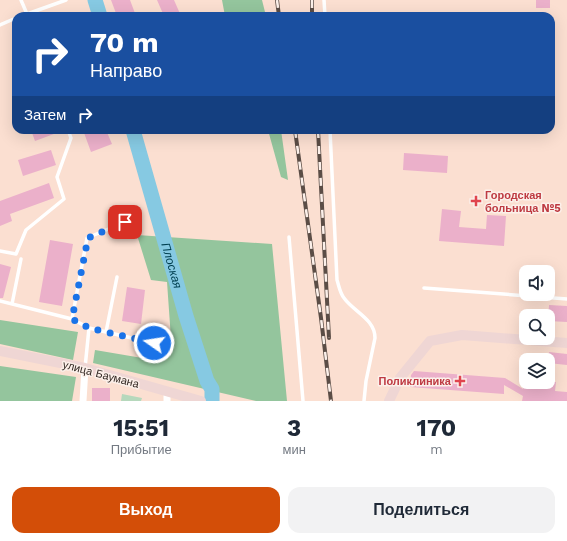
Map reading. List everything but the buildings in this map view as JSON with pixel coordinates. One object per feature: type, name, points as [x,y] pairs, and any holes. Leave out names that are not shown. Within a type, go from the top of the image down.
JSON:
[{"type":"main road","points":[[389,401],[400,378],[430,341],[462,335],[567,343]]},
{"type":"main road","name":"улица Баумана","points":[[0,351],[85,368],[167,396],[201,401]]},
{"type":"street","points":[[83,401],[85,368]]},
{"type":"lane","points":[[22,0],[26,12]]},
{"type":"lane","points":[[35,12],[66,0]]},
{"type":"lane","points":[[324,0],[325,12]]},
{"type":"lane","points":[[0,25],[12,20]]},
{"type":"lane","points":[[0,251],[16,254],[26,230],[64,199],[57,177],[71,138],[70,134]]},
{"type":"lane","points":[[330,134],[337,280],[343,297],[355,310],[371,323],[375,332],[364,401]]},
{"type":"lane","points":[[72,319],[88,238],[125,222]]},
{"type":"lane","points":[[289,237],[303,401]]},
{"type":"lane","points":[[12,304],[21,259]]},
{"type":"lane","points":[[106,332],[117,277]]},
{"type":"lane","points":[[424,288],[567,299]]},
{"type":"lane","points":[[0,301],[72,319],[89,328],[154,343]]},
{"type":"lane","points":[[85,368],[89,328]]},
{"type":"green space","points":[[222,0],[262,0],[265,12],[224,12]]},
{"type":"green space","points":[[269,134],[282,134],[288,180],[281,177]]},
{"type":"green space","points":[[137,235],[272,244],[287,401],[256,401],[93,363],[95,350],[154,360],[172,353],[167,282],[151,280]]},
{"type":"green space","points":[[0,320],[78,332],[73,360],[0,344]]},
{"type":"green space","points":[[0,366],[76,377],[72,401],[0,401]]},
{"type":"green space","points":[[122,394],[142,398],[141,401],[121,401]]},
{"type":"waterway","name":"Плоская","points":[[95,0],[99,12]]},
{"type":"waterway","name":"Плоская","points":[[134,134],[186,316],[207,381],[212,389],[212,401]]},
{"type":"railway","points":[[277,0],[278,12]]},
{"type":"railway","points":[[312,0],[312,12]]},
{"type":"railway","points":[[296,134],[331,401]]},
{"type":"railway","points":[[318,134],[329,338]]},
{"type":"place","name":"Городская больница №5","points":[[476,201]]},
{"type":"place","name":"Поликлиника","points":[[460,381]]},
{"type":"route","points":[[125,222],[88,238],[72,319],[89,328],[154,343]]}]
